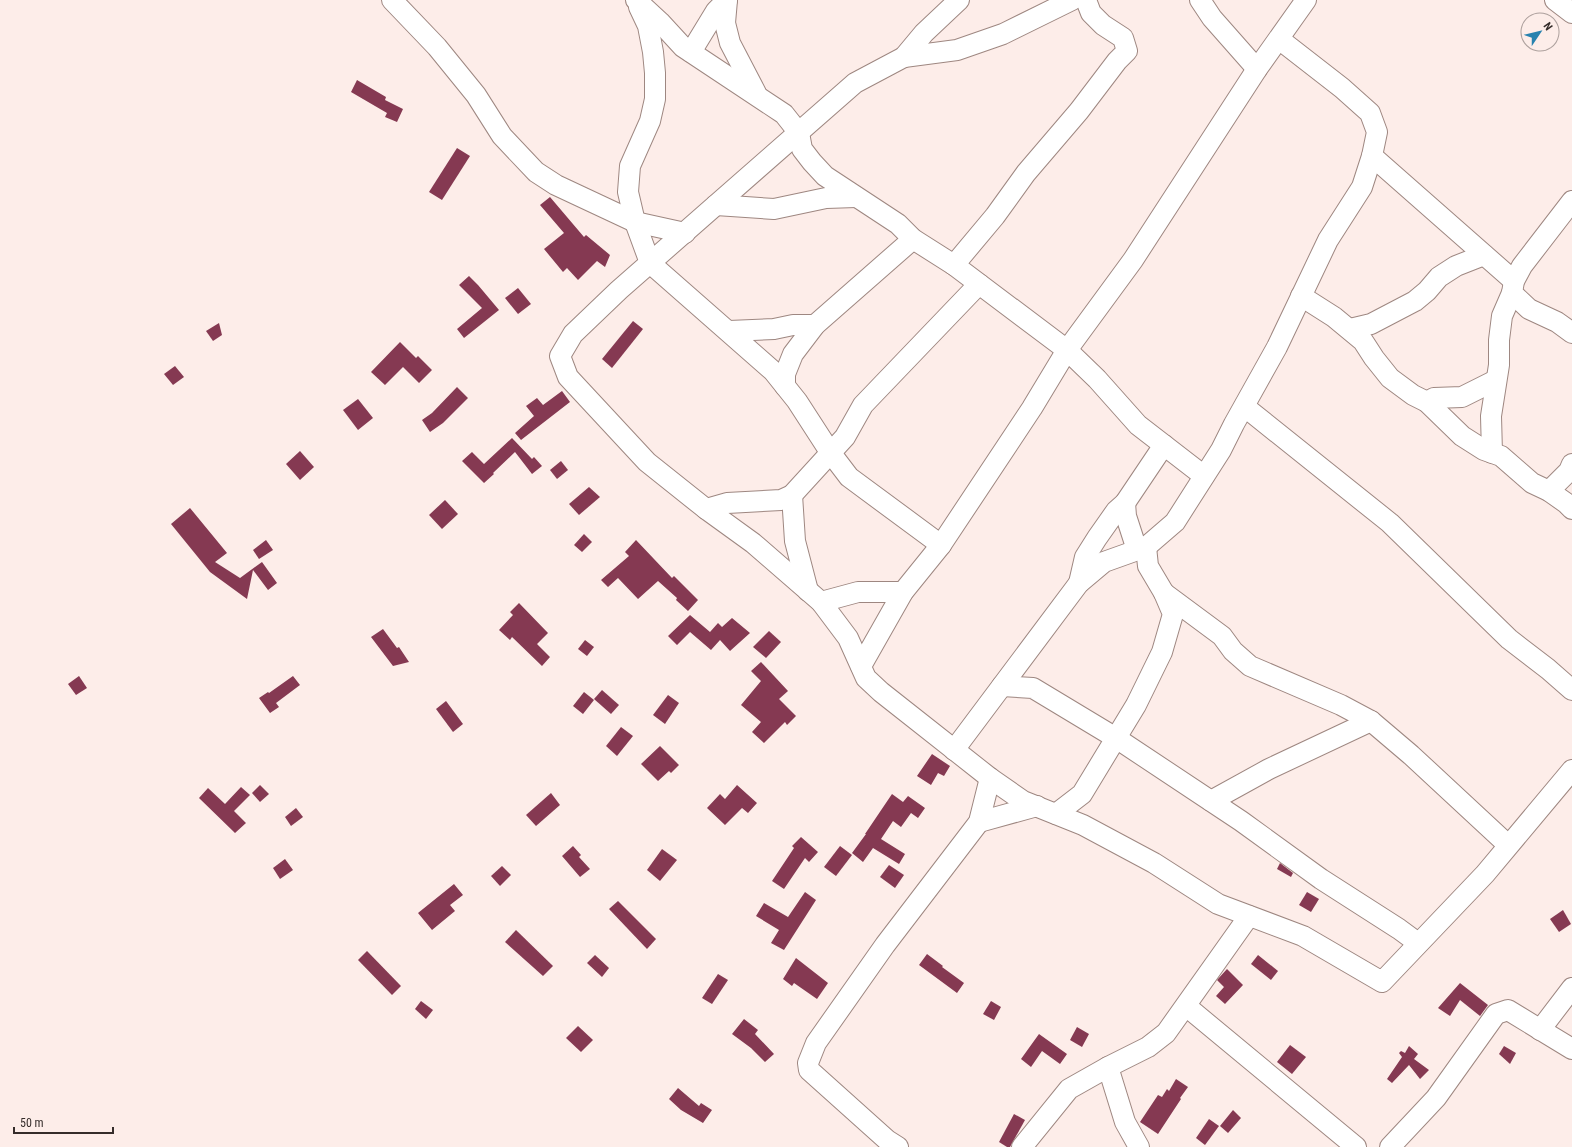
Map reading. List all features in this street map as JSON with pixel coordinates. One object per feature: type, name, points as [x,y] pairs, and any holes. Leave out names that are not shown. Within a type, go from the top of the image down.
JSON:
[{"type":"street","points":[[392,0],[438,47],[476,95],[502,136],[536,172],[556,185],[635,222],[685,233]]},
{"type":"street","points":[[636,0],[648,26],[653,52],[656,73],[655,99],[650,121],[630,166],[628,192],[635,222],[650,263],[773,371],[815,426],[830,452],[849,477],[942,544]]},
{"type":"street","points":[[636,0],[660,22],[683,47],[784,114],[799,133],[802,149],[825,176],[856,198],[898,224],[913,239],[954,265],[1067,350],[1097,379],[1138,425],[1204,476]]},
{"type":"street","points":[[691,52],[716,11],[727,0]]},
{"type":"street","points":[[727,0],[725,23],[730,43],[757,96]]},
{"type":"street","points":[[904,57],[924,33],[959,0]]},
{"type":"street","points":[[1072,0],[1002,34],[963,48],[904,57],[855,83],[619,290],[573,334],[560,356],[568,378],[647,462],[706,509],[753,543],[814,596],[848,638],[866,678],[876,688],[990,778],[1023,800],[1083,825],[1154,863],[1218,904],[1303,936],[1382,982],[1485,874],[1572,770]]},
{"type":"street","points":[[954,265],[995,216],[1026,173],[1080,111],[1118,61],[1128,51],[1123,38],[1095,17],[1086,0]]},
{"type":"street","points":[[1200,0],[1212,18],[1258,69]]},
{"type":"street","points":[[861,666],[903,592],[942,544],[1032,408],[1067,350],[1133,260],[1258,69],[1306,0]]},
{"type":"street","points":[[1555,0],[1572,13]]},
{"type":"street","points":[[954,750],[1079,583],[1104,562],[1142,549],[1174,522],[1221,450],[1277,347],[1328,240],[1362,187],[1372,156],[1377,132],[1370,113],[1342,88],[1279,39]]},
{"type":"street","points":[[1372,156],[1484,256],[1513,287],[1529,309],[1557,322],[1572,333]]},
{"type":"street","points":[[716,205],[774,209],[826,198],[856,198]]},
{"type":"street","points":[[1492,453],[1491,416],[1499,365],[1499,340],[1502,316],[1522,266],[1572,201]]},
{"type":"street","points":[[785,386],[785,374],[793,354],[814,325],[913,239]]},
{"type":"street","points":[[1350,329],[1372,324],[1410,304],[1427,291],[1439,277],[1456,266],[1484,256]]},
{"type":"street","points":[[706,509],[727,503],[781,500],[792,495],[845,437],[862,405],[979,284]]},
{"type":"street","points":[[1302,296],[1350,329],[1363,341],[1390,378],[1413,395],[1427,402],[1462,436],[1484,450],[1501,456],[1532,483],[1549,491],[1572,509]]},
{"type":"street","points":[[729,331],[774,329],[793,325],[814,325]]},
{"type":"street","points":[[1427,402],[1434,398],[1462,397],[1496,380]]},
{"type":"street","points":[[1245,407],[1390,523],[1509,639],[1548,669],[1572,690]]},
{"type":"street","points":[[1079,583],[1085,557],[1116,512],[1125,503],[1164,445]]},
{"type":"street","points":[[1549,491],[1571,473]]},
{"type":"street","points":[[792,495],[795,541],[814,596]]},
{"type":"street","points":[[1056,814],[1082,794],[1136,705],[1162,652],[1173,614],[1164,593],[1148,566],[1142,549],[1126,516],[1125,503]]},
{"type":"street","points":[[814,596],[858,592],[903,592]]},
{"type":"street","points":[[1164,593],[1222,636],[1233,651],[1250,666],[1314,695],[1341,705],[1371,721],[1411,755],[1508,845]]},
{"type":"street","points":[[1018,665],[1033,688],[1116,738],[1241,821],[1321,879],[1399,928],[1418,943]]},
{"type":"street","points":[[1002,686],[1033,688]]},
{"type":"street","points":[[1211,801],[1268,769],[1371,721]]},
{"type":"street","points":[[898,1147],[882,1136],[822,1083],[809,1070],[808,1062],[816,1043],[880,952],[979,822],[990,778]]},
{"type":"street","points":[[1082,794],[1083,825]]},
{"type":"street","points":[[979,822],[1037,806]]},
{"type":"street","points":[[1022,1147],[1069,1089],[1148,1047],[1166,1033],[1249,916]]},
{"type":"street","points":[[1540,1030],[1572,988]]},
{"type":"street","points":[[1186,1006],[1356,1147]]},
{"type":"street","points":[[1390,1147],[1436,1098],[1496,1014],[1508,1010],[1572,1049]]},
{"type":"street","points":[[1108,1067],[1125,1122],[1139,1147]]},
{"type":"building","points":[[357,80],[386,97],[385,100],[403,109],[397,122],[385,117],[387,113],[351,92]]},
{"type":"building","points":[[457,148],[470,156],[442,200],[429,192]]},
{"type":"building","points":[[550,197],[584,237],[586,235],[610,255],[605,267],[597,261],[578,280],[567,268],[563,272],[544,249],[564,233],[540,205]]},
{"type":"building","points":[[469,276],[499,310],[464,338],[457,329],[482,308],[459,285]]},
{"type":"building","points":[[518,288],[531,304],[518,314],[505,298]]},
{"type":"building","points":[[633,321],[643,329],[612,368],[602,359]]},
{"type":"building","points":[[219,323],[222,335],[213,341],[206,331]]},
{"type":"building","points":[[400,342],[416,358],[418,356],[432,370],[419,383],[403,367],[385,385],[371,372]]},
{"type":"building","points":[[175,366],[184,377],[173,385],[164,374]]},
{"type":"building","points":[[457,387],[468,398],[443,423],[430,432],[422,420],[432,413]]},
{"type":"building","points":[[562,391],[570,402],[521,440],[515,433],[534,416],[526,406],[537,398],[543,405]]},
{"type":"building","points":[[358,399],[373,418],[358,430],[343,410]]},
{"type":"building","points":[[512,438],[532,459],[534,457],[542,466],[532,474],[515,452],[484,483],[462,461],[472,452],[484,464]]},
{"type":"building","points":[[300,451],[314,467],[300,480],[286,464]]},
{"type":"building","points":[[561,461],[568,470],[557,479],[550,470]]},
{"type":"building","points":[[589,487],[600,497],[579,515],[569,504]]},
{"type":"building","points":[[445,500],[458,514],[442,529],[429,515]]},
{"type":"building","points":[[190,508],[227,553],[215,562],[240,578],[262,562],[277,583],[268,590],[253,570],[247,599],[210,572],[171,524]]},
{"type":"building","points":[[584,534],[592,542],[582,552],[574,545]]},
{"type":"building","points":[[266,540],[273,550],[259,559],[253,550]]},
{"type":"building","points":[[636,540],[672,578],[674,576],[698,600],[688,611],[676,600],[677,598],[658,581],[638,599],[618,578],[608,587],[601,580],[629,556],[625,552]]},
{"type":"building","points":[[519,603],[548,633],[537,644],[550,657],[542,666],[512,637],[510,640],[499,630],[513,615],[510,612]]},
{"type":"building","points":[[690,615],[710,632],[718,623],[722,627],[732,618],[750,633],[730,651],[720,640],[711,650],[690,632],[677,645],[668,636]]},
{"type":"building","points":[[383,629],[397,648],[399,647],[409,662],[393,666],[371,637]]},
{"type":"building","points":[[769,631],[781,642],[766,658],[753,647]]},
{"type":"building","points":[[585,640],[594,647],[587,656],[578,649]]},
{"type":"building","points":[[761,662],[788,691],[779,699],[796,716],[787,725],[785,722],[764,743],[752,732],[761,722],[741,705],[761,681],[751,671]]},
{"type":"building","points":[[79,676],[87,688],[76,695],[68,684]]},
{"type":"building","points":[[293,676],[300,685],[276,703],[279,707],[270,713],[259,698],[268,692],[269,693]]},
{"type":"building","points":[[602,690],[619,705],[611,714],[594,699]]},
{"type":"building","points":[[584,692],[594,700],[583,714],[573,706]]},
{"type":"building","points":[[668,695],[679,703],[665,724],[653,715]]},
{"type":"building","points":[[446,701],[463,724],[453,732],[436,709]]},
{"type":"building","points":[[621,727],[633,736],[617,756],[606,746]]},
{"type":"building","points":[[660,746],[679,765],[671,773],[669,771],[658,781],[641,764]]},
{"type":"building","points":[[932,754],[950,766],[944,776],[938,773],[931,785],[917,776]]},
{"type":"building","points":[[260,785],[269,794],[260,802],[252,793]]},
{"type":"building","points":[[737,785],[757,803],[748,813],[742,808],[725,825],[707,808],[720,794],[725,799]]},
{"type":"building","points":[[241,787],[250,795],[234,811],[246,823],[235,833],[199,798],[208,788],[225,804]]},
{"type":"building","points":[[551,793],[560,805],[536,826],[526,815]]},
{"type":"building","points":[[892,794],[903,802],[908,796],[925,808],[918,818],[911,813],[901,827],[893,821],[881,839],[905,854],[899,864],[873,848],[863,862],[852,853]]},
{"type":"building","points":[[296,808],[303,817],[291,826],[285,817]]},
{"type":"building","points":[[801,837],[818,852],[809,862],[805,858],[784,889],[772,881],[794,848],[792,846]]},
{"type":"building","points":[[573,846],[581,855],[579,857],[590,869],[580,877],[562,856]]},
{"type":"building","points":[[840,846],[852,855],[836,876],[824,867]]},
{"type":"building","points":[[662,849],[677,860],[660,881],[647,870]]},
{"type":"building","points":[[285,859],[293,870],[280,879],[273,868]]},
{"type":"building","points":[[1280,863],[1293,873],[1291,877],[1277,869]]},
{"type":"building","points":[[889,865],[904,875],[895,888],[880,877]]},
{"type":"building","points":[[502,866],[511,875],[500,886],[491,876]]},
{"type":"building","points":[[454,884],[463,895],[450,905],[455,911],[432,930],[418,913]]},
{"type":"building","points":[[805,892],[816,900],[784,950],[771,943],[779,930],[756,916],[764,903],[788,917]]},
{"type":"building","points":[[1307,892],[1319,899],[1311,912],[1299,905]]},
{"type":"building","points":[[618,901],[656,939],[647,949],[609,909]]},
{"type":"building","points":[[1563,910],[1571,924],[1559,932],[1550,919]]},
{"type":"building","points":[[516,930],[553,966],[543,976],[505,942]]},
{"type":"building","points":[[367,951],[401,986],[392,995],[358,960]]},
{"type":"building","points":[[927,954],[964,983],[957,993],[919,965]]},
{"type":"building","points":[[595,955],[609,968],[602,977],[587,963]]},
{"type":"building","points":[[1258,955],[1278,971],[1271,980],[1251,964]]},
{"type":"building","points":[[796,958],[828,983],[817,999],[794,983],[792,986],[783,979]]},
{"type":"building","points":[[1227,969],[1243,985],[1225,1004],[1216,996],[1224,987],[1217,980]]},
{"type":"building","points":[[718,974],[728,980],[712,1004],[702,998]]},
{"type":"building","points":[[1460,983],[1488,1005],[1480,1016],[1460,1000],[1450,1016],[1438,1008]]},
{"type":"building","points":[[421,1001],[433,1010],[426,1019],[415,1009]]},
{"type":"building","points":[[991,1001],[1001,1007],[994,1020],[983,1014]]},
{"type":"building","points":[[744,1019],[758,1030],[755,1034],[774,1054],[765,1062],[751,1048],[732,1034]]},
{"type":"building","points":[[578,1026],[593,1040],[581,1052],[566,1038]]},
{"type":"building","points":[[1077,1027],[1089,1034],[1082,1047],[1070,1040]]},
{"type":"building","points":[[1039,1034],[1067,1054],[1060,1064],[1042,1051],[1031,1067],[1021,1059]]},
{"type":"building","points":[[1290,1045],[1306,1057],[1292,1074],[1277,1062]]},
{"type":"building","points":[[1409,1046],[1418,1054],[1414,1059],[1429,1070],[1420,1079],[1409,1065],[1392,1083],[1387,1079],[1402,1057],[1399,1053],[1401,1051],[1405,1053]]},
{"type":"building","points":[[1504,1046],[1516,1053],[1510,1064],[1499,1054]]},
{"type":"building","points":[[1176,1079],[1188,1087],[1158,1134],[1140,1122],[1158,1095],[1162,1097],[1167,1089],[1169,1091]]},
{"type":"building","points":[[678,1088],[699,1106],[701,1103],[712,1110],[703,1123],[681,1110],[669,1099]]},
{"type":"building","points":[[1233,1110],[1241,1118],[1228,1133],[1220,1126]]},
{"type":"building","points":[[1014,1114],[1025,1120],[1010,1147],[1007,1147],[999,1142]]},
{"type":"building","points":[[1209,1119],[1219,1126],[1205,1145],[1196,1138]]}]
